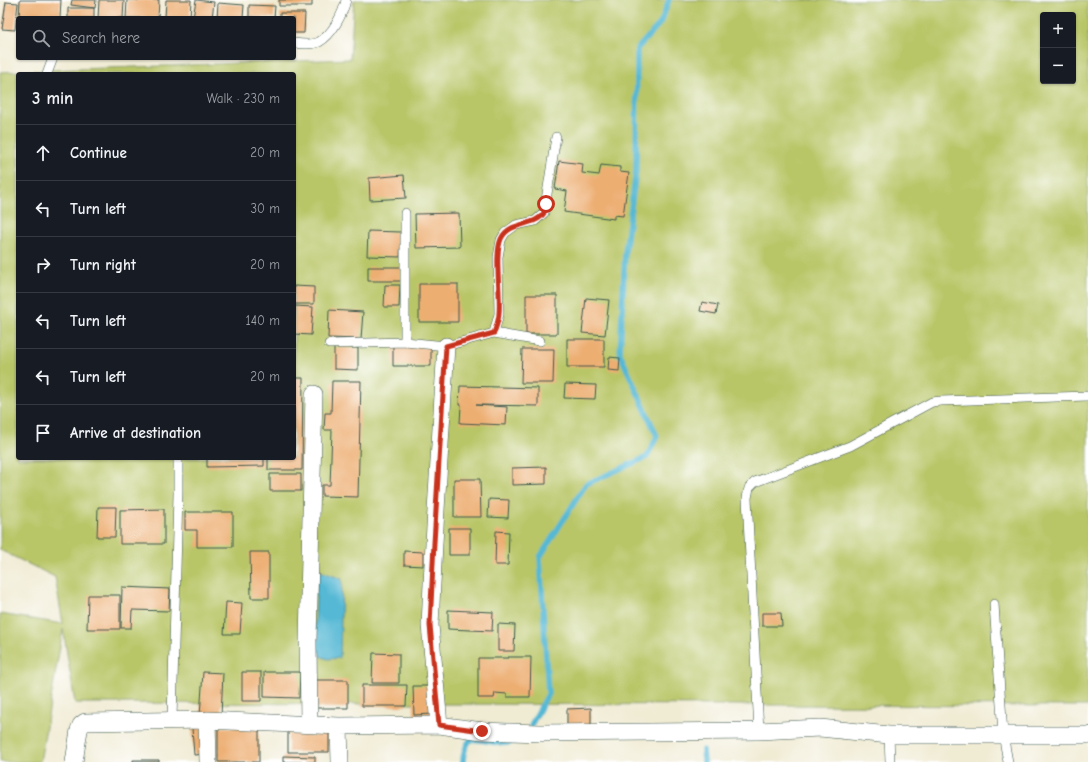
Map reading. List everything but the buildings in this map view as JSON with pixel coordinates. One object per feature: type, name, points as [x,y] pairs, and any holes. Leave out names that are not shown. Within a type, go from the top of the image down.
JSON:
[{"type":"street","points":[[439,725],[430,625],[446,346]]},
{"type":"street","points":[[309,724],[308,641],[314,394]]},
{"type":"street","points":[[206,720],[208,762]]},
{"type":"street","points":[[74,762],[79,730],[81,725],[85,722],[206,720],[339,726],[439,725],[482,731],[540,733],[759,731],[820,728],[889,734],[1088,735]]},
{"type":"street","points":[[339,726],[340,762]]},
{"type":"lane","points":[[296,44],[311,44],[319,42],[327,36],[337,23],[344,9],[346,0]]},
{"type":"lane","points":[[48,72],[52,60]]},
{"type":"lane","points":[[494,333],[499,314],[498,256],[501,240],[505,233],[516,226],[535,221],[544,213],[556,137]]},
{"type":"lane","points":[[405,213],[405,342]]},
{"type":"lane","points":[[329,344],[405,342],[446,346],[494,333],[540,341]]},
{"type":"lane","points":[[759,731],[747,498],[750,488],[755,482],[850,446],[932,402],[1088,396]]},
{"type":"lane","points":[[172,720],[178,460]]},
{"type":"lane","points":[[994,604],[1003,734],[1008,762]]},
{"type":"lane","points":[[889,734],[890,762]]},
{"type":"green space","points":[[354,0],[1088,0],[1088,706],[75,703],[63,629],[40,762],[0,762],[0,614],[63,624],[55,577],[0,550],[0,72],[350,59]]},
{"type":"water","points":[[317,570],[342,579],[340,658],[328,659],[314,654]]},
{"type":"waterway","points":[[531,725],[548,694],[540,557],[586,484],[647,457],[657,436],[620,354],[625,252],[636,171],[637,49],[661,22],[669,0]]},
{"type":"waterway","points":[[463,762],[463,756],[470,740],[507,743],[522,737]]},
{"type":"waterway","points":[[703,750],[704,762]]},
{"type":"route","points":[[482,731],[439,725],[430,625],[446,346],[494,333],[499,314],[498,256],[501,240],[505,233],[516,226],[535,221],[544,213],[546,204]]}]
